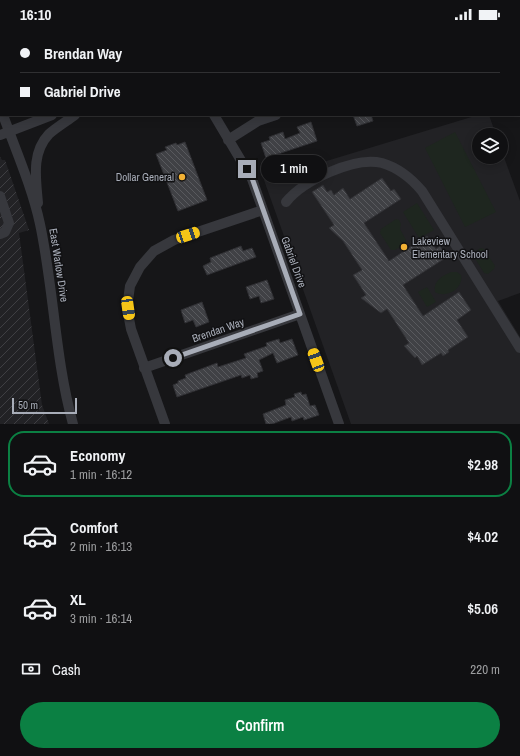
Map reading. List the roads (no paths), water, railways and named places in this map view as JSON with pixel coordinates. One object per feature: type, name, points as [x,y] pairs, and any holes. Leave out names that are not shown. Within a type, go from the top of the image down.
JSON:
[{"type":"street","name":"East Warlow Drive","points":[[3,116],[4,133],[26,178],[40,223],[52,291],[58,350],[67,402],[73,424]]},
{"type":"street","points":[[4,133],[49,116]]},
{"type":"street","points":[[40,223],[36,180],[39,148],[50,134],[74,116]]},
{"type":"street","name":"Gabriel Drive","points":[[215,116],[252,178],[339,424]]},
{"type":"street","points":[[228,140],[258,121],[273,116]]},
{"type":"street","points":[[286,202],[302,187],[323,174],[363,163],[380,163],[409,176],[422,191],[520,348]]},
{"type":"street","points":[[0,196],[9,222],[5,232],[0,234]]},
{"type":"street","points":[[165,424],[131,329],[128,308],[130,286],[140,267],[154,251],[174,240],[263,210]]},
{"type":"street","name":"Brendan Way","points":[[144,368],[300,314]]},
{"type":"place","name":"Dollar General","points":[[182,177]]},
{"type":"place","name":"Lakeview Elementary School","points":[[404,247]]}]
